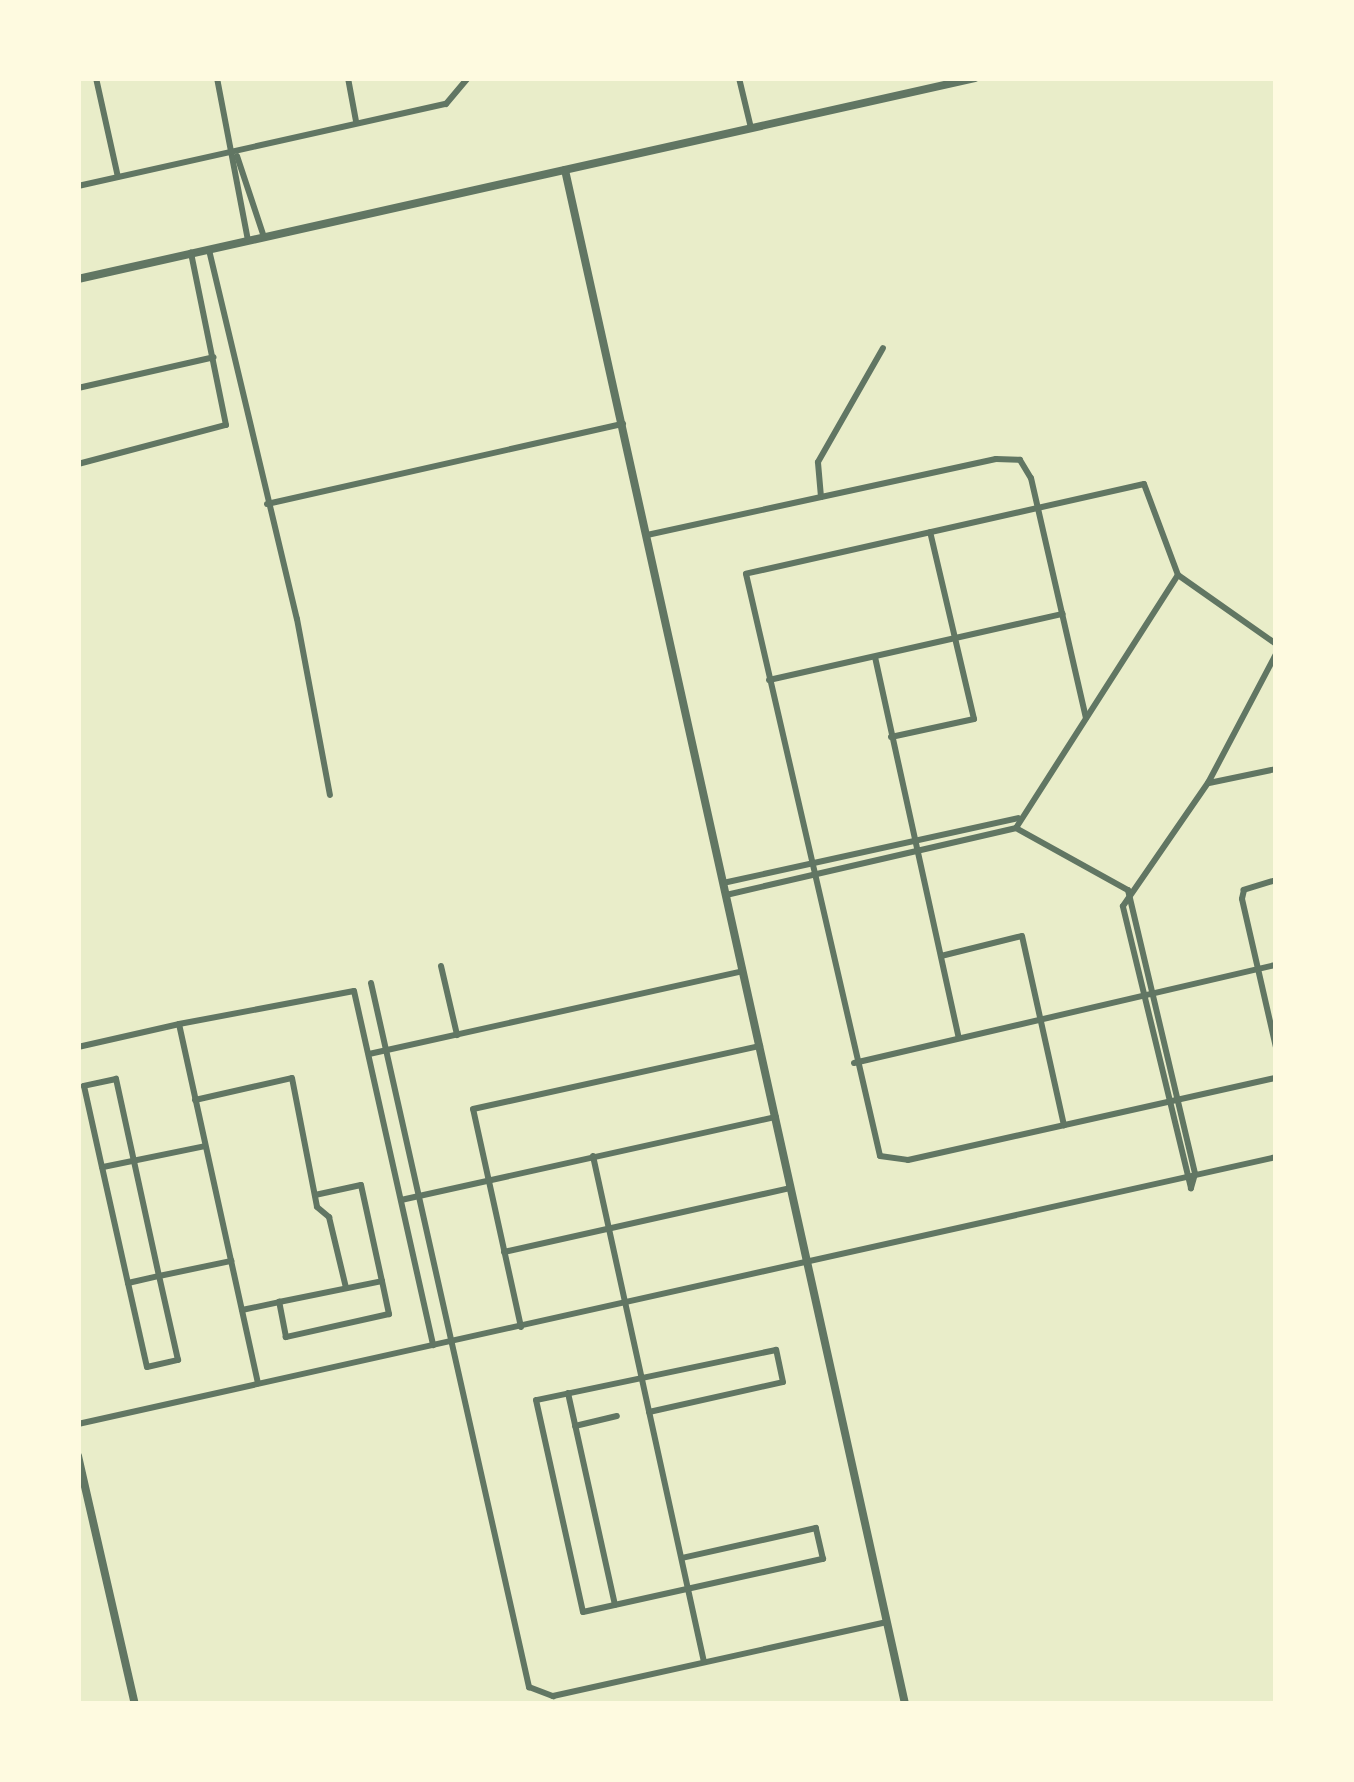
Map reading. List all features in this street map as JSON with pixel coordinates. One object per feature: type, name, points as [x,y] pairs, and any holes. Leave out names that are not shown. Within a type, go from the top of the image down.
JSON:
[{"type":"street","points":[[96,78],[118,177]]},
{"type":"street","points":[[217,78],[235,153],[248,241]]},
{"type":"street","points":[[347,78],[356,121]]},
{"type":"street","points":[[78,186],[446,104],[467,88],[468,78]]},
{"type":"street","points":[[739,78],[751,128]]},
{"type":"street","points":[[78,279],[975,78]]},
{"type":"street","points":[[235,153],[264,237]]},
{"type":"street","points":[[565,170],[905,1704]]},
{"type":"street","points":[[209,250],[330,795]]},
{"type":"street","points":[[78,464],[225,428],[191,253]]},
{"type":"street","points":[[821,497],[818,462],[883,347]]},
{"type":"street","points":[[78,388],[214,358]]},
{"type":"street","points":[[267,504],[623,424]]},
{"type":"street","points":[[647,535],[1021,460],[1038,508],[1086,718]]},
{"type":"street","points":[[1276,644],[1178,575],[1144,484],[746,574],[872,1142],[885,1160],[1276,1078]]},
{"type":"street","points":[[892,737],[974,719],[930,532]]},
{"type":"street","points":[[1016,828],[1018,818],[1178,575]]},
{"type":"street","points":[[769,680],[1063,614]]},
{"type":"street","points":[[727,895],[1016,828],[1128,890],[1156,993],[1195,1174],[1191,1189],[1183,1176],[1124,906],[1128,890],[1208,783],[1276,654]]},
{"type":"street","points":[[874,656],[958,1038]]},
{"type":"street","points":[[1208,783],[1276,770]]},
{"type":"street","points":[[724,883],[1018,818]]},
{"type":"street","points":[[1276,880],[1244,890],[1276,1048]]},
{"type":"street","points":[[941,956],[1022,936],[1064,1125]]},
{"type":"street","points":[[854,1064],[1276,965]]},
{"type":"street","points":[[441,966],[457,1034]]},
{"type":"street","points":[[369,1054],[743,971]]},
{"type":"street","points":[[370,982],[529,1688],[554,1696],[886,1622]]},
{"type":"street","points":[[78,1047],[347,987],[369,1054],[434,1346]]},
{"type":"street","points":[[179,1024],[258,1383]]},
{"type":"street","points":[[521,1327],[473,1109],[760,1046]]},
{"type":"street","points":[[195,1100],[292,1078],[315,1195],[329,1217],[346,1288]]},
{"type":"street","points":[[116,1079],[178,1360],[147,1366],[102,1167],[84,1086],[116,1079]]},
{"type":"street","points":[[401,1200],[776,1117]]},
{"type":"street","points":[[102,1167],[206,1146]]},
{"type":"street","points":[[593,1156],[704,1663]]},
{"type":"street","points":[[78,1424],[1276,1156]]},
{"type":"street","points":[[279,1302],[286,1336],[389,1314],[361,1185],[315,1195]]},
{"type":"street","points":[[505,1252],[791,1188]]},
{"type":"street","points":[[128,1283],[231,1261]]},
{"type":"street","points":[[242,1310],[382,1281]]},
{"type":"street","points":[[650,1412],[784,1382],[776,1350],[536,1400],[583,1612],[823,1559],[816,1528],[682,1558]]},
{"type":"street","points":[[568,1393],[615,1605]]},
{"type":"street","points":[[575,1426],[617,1416]]},
{"type":"street","points":[[78,1456],[135,1704]]}]
